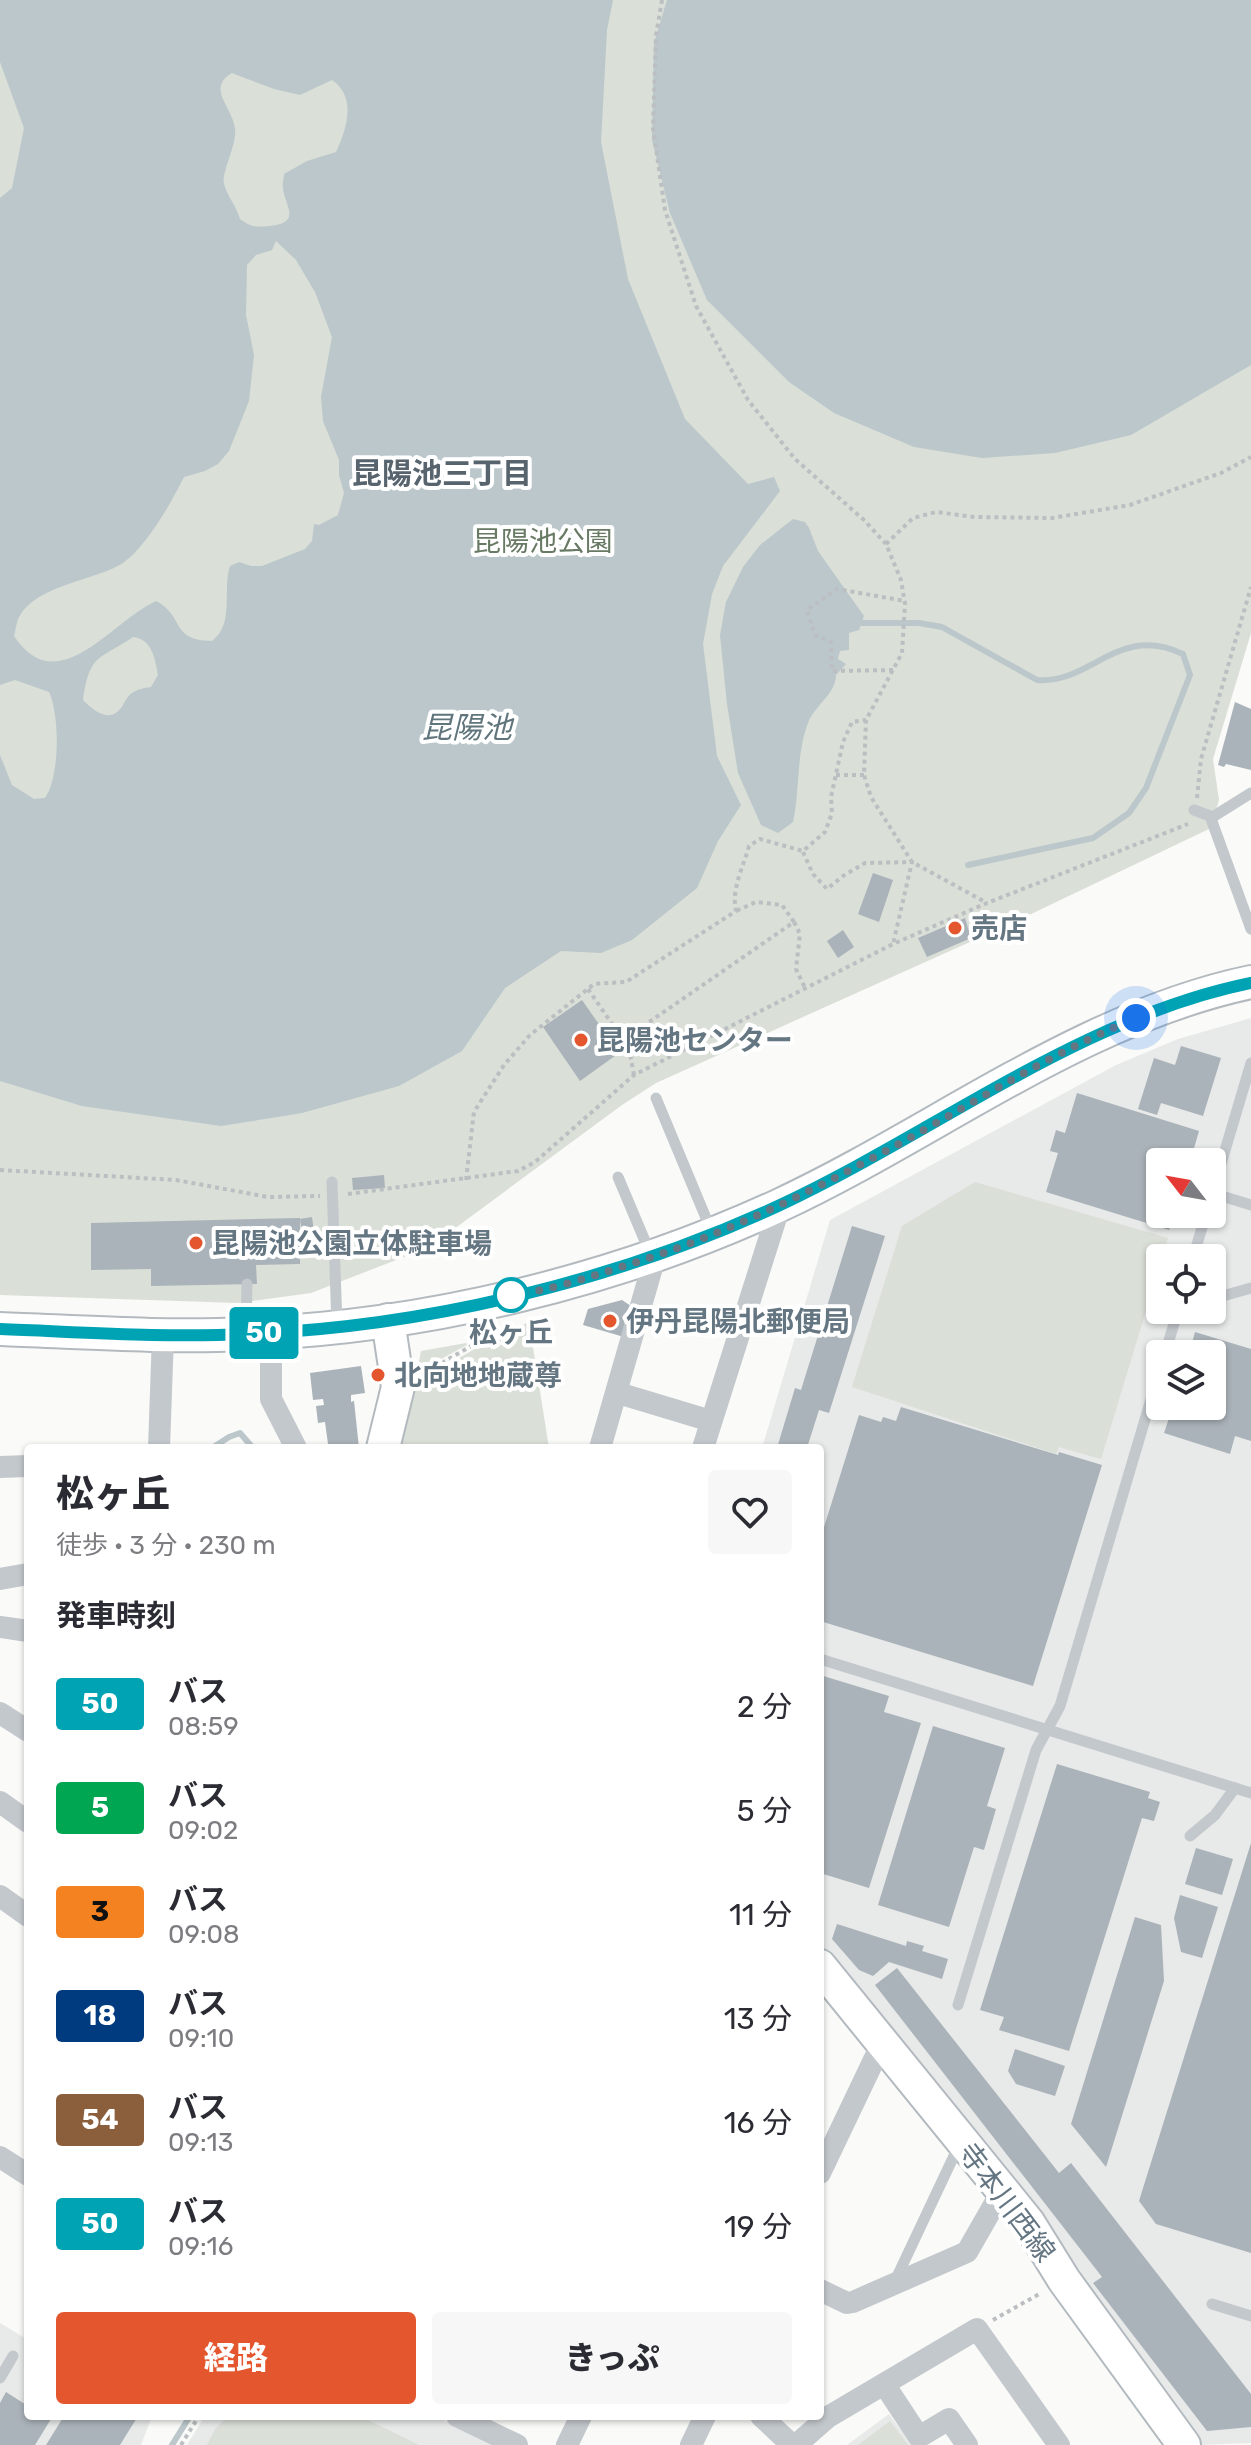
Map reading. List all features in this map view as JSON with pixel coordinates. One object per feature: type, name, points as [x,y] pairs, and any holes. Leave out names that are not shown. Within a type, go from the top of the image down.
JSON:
[{"type":"main road","points":[[0,1329],[163,1335],[337,1327],[492,1300],[593,1276],[654,1257],[780,1205],[1114,1027],[1199,995],[1251,982]]},
{"type":"main road","points":[[384,1444],[398,1387],[388,1320]]},
{"type":"main road","name":"寺本川西線","points":[[824,1971],[1028,2222],[1064,2280],[1184,2445]]},
{"type":"street","points":[[704,1444],[780,1205]]},
{"type":"street","points":[[601,1444],[654,1257]]},
{"type":"street","points":[[258,1333],[272,1420],[293,1444]]},
{"type":"street","points":[[159,1444],[163,1335]]},
{"type":"street","points":[[618,1393],[711,1421]]},
{"type":"street","points":[[0,1467],[24,1466]]},
{"type":"street","points":[[0,1579],[24,1575]]},
{"type":"street","points":[[0,1627],[24,1630]]},
{"type":"street","points":[[0,1713],[24,1728]]},
{"type":"street","points":[[0,1802],[24,1819]]},
{"type":"street","points":[[0,1896],[24,1913]]},
{"type":"street","points":[[824,2165],[883,2041]]},
{"type":"street","points":[[0,2157],[24,2172]]},
{"type":"street","points":[[824,2292],[847,2303],[967,2252],[1002,2191]]},
{"type":"street","points":[[766,2420],[794,2445],[828,2417],[977,2329],[1059,2445]]},
{"type":"street","points":[[884,2384],[919,2437],[949,2419],[967,2445]]},
{"type":"street","points":[[465,2420],[517,2445]]},
{"type":"street","points":[[567,2445],[579,2420]]},
{"type":"street","points":[[691,2445],[703,2420]]},
{"type":"lane","points":[[1211,818],[1251,793]]},
{"type":"lane","points":[[1194,810],[1211,818],[1251,929]]},
{"type":"lane","points":[[1226,1148],[1251,1063]]},
{"type":"lane","points":[[656,1098],[713,1234]]},
{"type":"lane","points":[[618,1177],[654,1257]]},
{"type":"lane","points":[[332,1182],[337,1327]]},
{"type":"lane","points":[[1226,1198],[1251,1205]]},
{"type":"lane","points":[[247,1284],[258,1333]]},
{"type":"lane","points":[[1226,1295],[1251,1288]]},
{"type":"lane","points":[[958,2005],[1036,1750],[1060,1706],[1146,1416]]},
{"type":"lane","points":[[824,1660],[1251,1793]]},
{"type":"lane","points":[[1190,1836],[1215,1815],[1235,1788]]},
{"type":"lane","points":[[893,2283],[961,2140]]},
{"type":"lane","points":[[1212,2304],[1251,2316]]},
{"type":"lane","points":[[0,2378],[13,2356]]},
{"type":"path","points":[[662,0],[656,35],[653,128],[665,210],[696,306],[748,400],[795,459],[864,520],[886,544],[901,580],[905,601],[902,653],[866,720],[864,775],[871,797],[912,862],[987,903]]},
{"type":"path","points":[[886,544],[913,518],[936,512],[975,517],[1052,518],[1130,505],[1221,473],[1251,457]]},
{"type":"path","points":[[0,1170],[176,1180],[268,1197],[333,1196],[518,1171],[535,1162],[634,1075],[893,944],[987,903],[1192,822],[1201,759],[1251,587]]},
{"type":"path","points":[[893,670],[832,671],[831,642],[815,635],[807,610],[837,589],[905,601]]},
{"type":"path","points":[[803,851],[825,832],[832,813],[831,797],[843,742],[852,722],[866,720]]},
{"type":"path","points":[[836,775],[864,775]]},
{"type":"path","points":[[736,911],[732,895],[741,877],[749,846],[760,839],[803,851]]},
{"type":"path","points":[[803,851],[813,874],[827,889],[865,863],[912,862]]},
{"type":"path","points":[[893,944],[912,862]]},
{"type":"path","points":[[466,1180],[474,1112],[504,1065],[530,1035],[594,984],[626,982],[736,911],[756,902],[782,905],[794,922],[800,934],[796,969],[805,988]]},
{"type":"path","points":[[634,1075],[629,1036],[794,922]]},
{"type":"path","points":[[588,989],[621,1037],[630,1042]]},
{"type":"path","points":[[412,1380],[497,1331]]},
{"type":"path","points":[[977,2329],[1064,2280]]},
{"type":"path","points":[[181,2445],[197,2420]]},
{"type":"shaded area","points":[[1251,1018],[1251,2443],[1197,2445],[1039,2220],[824,1952],[824,1444],[763,1444],[830,1220],[1116,1065],[1178,1039]]},
{"type":"shaded area","points":[[0,2323],[24,2338],[24,2420],[150,2420],[141,2445],[0,2445]]},
{"type":"shaded area","points":[[889,2414],[912,2445],[847,2445]]},
{"type":"shaded area","points":[[203,2420],[443,2420],[496,2445],[187,2445]]},
{"type":"green space","name":"昆陽池公園","points":[[0,0],[1251,0],[1251,633],[1213,759],[1219,800],[1211,828],[1010,924],[656,1083],[458,1226],[404,1257],[311,1293],[238,1303],[0,1295]]},
{"type":"green space","points":[[975,1182],[1168,1238],[1166,1244],[1146,1244],[1146,1311],[1101,1459],[1059,1447],[1056,1454],[852,1387],[902,1226]]},
{"type":"green space","points":[[529,1322],[548,1444],[393,1444],[416,1382]]},
{"type":"green space","points":[[467,1345],[417,1372],[421,1351]]},
{"type":"green space","points":[[224,2420],[368,2420],[419,2445],[207,2445]]},
{"type":"green space","points":[[890,2421],[908,2445],[858,2445]]},
{"type":"water","name":"昆陽池","points":[[0,0],[613,0],[607,30],[601,142],[628,279],[685,419],[748,484],[774,477],[780,491],[723,566],[712,594],[703,644],[717,756],[741,805],[718,841],[697,888],[632,940],[601,953],[561,951],[505,988],[462,1051],[399,1086],[302,1113],[221,1126],[82,1106],[0,1081],[0,755],[12,785],[34,799],[45,798],[54,776],[57,730],[49,692],[15,680],[0,685],[0,198],[12,188],[24,128],[0,62]],"holes":[[[232,73],[300,95],[332,80],[345,95],[348,113],[336,152],[307,161],[284,174],[289,217],[280,224],[254,226],[240,219],[224,184],[235,128],[221,85]],[[276,241],[296,260],[315,292],[332,337],[321,397],[323,421],[339,460],[344,493],[338,515],[319,525],[314,524],[312,541],[305,549],[262,566],[239,562],[230,566],[226,616],[219,634],[212,641],[189,637],[165,607],[156,601],[84,651],[66,659],[48,661],[31,654],[14,636],[18,619],[27,606],[52,591],[123,563],[149,535],[184,477],[218,464],[229,451],[249,401],[254,355],[246,315],[247,265],[256,255],[272,250]],[[133,637],[139,639],[148,645],[154,656],[158,675],[151,687],[132,693],[121,708],[111,715],[96,711],[83,700],[92,666],[103,655]]]},
{"type":"water","points":[[667,0],[1251,0],[1251,365],[1131,435],[1055,453],[982,458],[914,447],[834,413],[789,382],[707,300],[670,213],[652,140],[654,43]]},
{"type":"water","points":[[793,519],[805,522],[818,551],[864,616],[859,630],[849,633],[849,650],[840,651],[838,659],[846,664],[836,675],[829,694],[808,723],[793,822],[778,833],[761,825],[738,773],[720,635],[726,602],[743,567],[760,545]]},
{"type":"building","points":[[1235,702],[1251,709],[1251,770],[1218,765]]},
{"type":"building","points":[[873,873],[893,880],[879,922],[858,914]]},
{"type":"building","name":"売店","points":[[965,918],[971,938],[927,957],[918,938]]},
{"type":"building","points":[[843,930],[854,947],[838,958],[827,941]]},
{"type":"building","name":"昆陽池センター","points":[[582,1000],[619,1053],[580,1081],[543,1027]]},
{"type":"building","points":[[1181,1046],[1221,1058],[1203,1116],[1161,1103],[1157,1115],[1138,1109],[1154,1058],[1175,1065]]},
{"type":"building","points":[[1077,1093],[1199,1131],[1194,1148],[1146,1148],[1146,1223],[1046,1192],[1058,1153],[1050,1151],[1056,1130],[1065,1133]]},
{"type":"building","points":[[384,1175],[385,1188],[353,1190],[352,1178]]},
{"type":"building","points":[[312,1217],[315,1239],[303,1240],[300,1219]]},
{"type":"building","name":"昆陽池公園立体駐車場","points":[[300,1218],[300,1264],[256,1265],[257,1284],[151,1286],[151,1269],[91,1270],[91,1223]]},
{"type":"building","points":[[852,1226],[885,1236],[829,1413],[819,1410],[808,1444],[778,1444],[795,1388],[801,1390]]},
{"type":"building","points":[[622,1300],[634,1308],[624,1337],[583,1325],[588,1309]]},
{"type":"building","points":[[1195,1332],[1221,1340],[1193,1340]]},
{"type":"building","points":[[1226,1341],[1251,1349],[1251,1441],[1235,1436],[1230,1454],[1164,1433],[1168,1420],[1226,1420]]},
{"type":"building","points":[[361,1366],[365,1393],[351,1395],[359,1444],[328,1444],[325,1422],[318,1423],[316,1406],[324,1405],[323,1399],[313,1400],[310,1373]]},
{"type":"building","points":[[901,1407],[1058,1455],[1059,1452],[1102,1465],[1033,1686],[824,1622],[824,1527],[859,1415],[881,1422],[883,1417],[896,1421]]},
{"type":"building","points":[[824,1676],[889,1696],[884,1712],[921,1723],[869,1888],[824,1874]]},
{"type":"building","points":[[933,1726],[1005,1748],[987,1806],[996,1809],[984,1850],[974,1847],[949,1927],[878,1905]]},
{"type":"building","points":[[1057,1764],[1150,1792],[1148,1798],[1160,1802],[1154,1821],[1142,1818],[1069,2051],[999,2030],[1004,2017],[980,2010]]},
{"type":"building","points":[[1251,1843],[1251,2253],[1156,2224],[1139,2201]]},
{"type":"building","points":[[1196,1848],[1233,1859],[1222,1895],[1185,1884]]},
{"type":"building","points":[[1180,1895],[1218,1907],[1202,1958],[1181,1952],[1174,1918]]},
{"type":"building","points":[[1135,1917],[1161,1925],[1164,1981],[1106,2167],[1071,2124]]},
{"type":"building","points":[[837,1924],[906,1946],[907,1941],[924,1946],[922,1951],[948,1959],[942,1979],[889,1962],[873,1976],[859,1970],[832,1939]]},
{"type":"building","points":[[897,1968],[1059,2173],[1071,2163],[1251,2394],[1251,2427],[1207,2431],[1093,2283],[1102,2277],[875,1985]]},
{"type":"building","points":[[1015,2049],[1065,2066],[1055,2096],[1016,2084],[1008,2071]]},
{"type":"building","points":[[6,2392],[24,2403],[24,2420],[50,2420],[35,2445],[0,2445],[0,2403]]},
{"type":"building","points":[[62,2420],[136,2420],[120,2445],[46,2445]]},
{"type":"waterway","points":[[862,623],[919,623],[942,627],[1037,680],[1056,679],[1123,650],[1140,646],[1160,646],[1183,654],[1190,675],[1146,788],[1129,813],[1093,838],[968,865]]},
{"type":"waterway","points":[[218,1444],[240,1433],[250,1444]]},
{"type":"waterway","points":[[172,2445],[188,2420]]},
{"type":"bus line","name":"50","points":[[0,1329],[163,1335],[246,1334],[337,1327],[466,1306],[593,1276],[655,1257],[780,1205],[1114,1027],[1199,995],[1251,983]]},
{"type":"place","name":"売店","points":[[955,928]]},
{"type":"place","name":"昆陽池センター","points":[[581,1040]]},
{"type":"place","name":"昆陽池公園立体駐車場","points":[[196,1243]]},
{"type":"place","name":"松ヶ丘","points":[[511,1295]]},
{"type":"place","name":"伊丹昆陽北郵便局","points":[[610,1321]]},
{"type":"place","name":"北向地地蔵尊","points":[[378,1375]]},
{"type":"district","name":"昆陽池三丁目","points":[[442,474]]},
{"type":"route","points":[[511,1295],[593,1276],[717,1233],[852,1169],[1065,1052],[1136,1018]]}]
